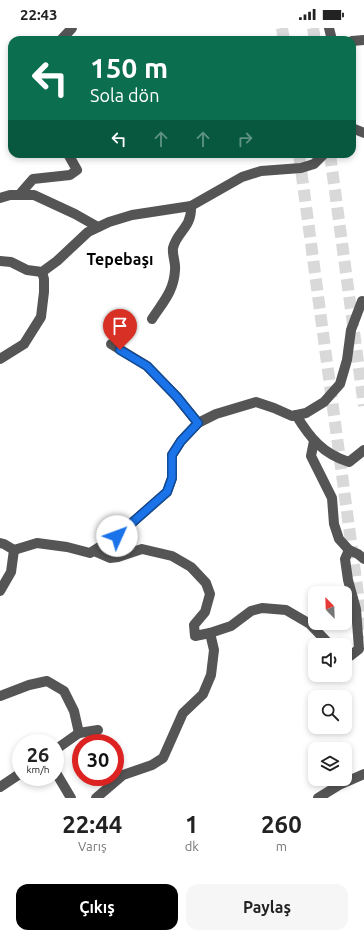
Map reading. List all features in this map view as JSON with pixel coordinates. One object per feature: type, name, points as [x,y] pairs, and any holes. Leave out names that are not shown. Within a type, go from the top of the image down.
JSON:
[{"type":"street","points":[[65,36],[72,28]]},
{"type":"street","points":[[19,195],[33,179],[70,175],[77,170],[70,158]]},
{"type":"street","points":[[313,158],[314,164]]},
{"type":"street","points":[[0,261],[12,262],[27,270],[42,272],[57,261],[88,232],[109,222],[132,215],[191,206],[242,177],[261,171],[302,168],[314,164],[320,158]]},
{"type":"street","points":[[0,198],[10,195],[34,195],[75,214],[98,227]]},
{"type":"street","points":[[152,320],[173,287],[176,269],[173,249],[178,238],[189,224],[192,212],[191,206]]},
{"type":"street","points":[[0,359],[24,344],[41,317],[44,292],[44,279],[42,272]]},
{"type":"street","points":[[0,543],[14,550],[37,543],[67,547],[90,553],[117,536],[167,492],[172,478],[172,455],[181,441],[198,423],[216,414],[256,402],[292,416],[306,413],[324,402],[340,384],[347,360],[351,330],[362,301]]},
{"type":"street","points":[[111,344],[147,366],[177,397],[198,423]]},
{"type":"street","points":[[296,415],[306,432],[314,441],[339,459],[349,462],[364,450]]},
{"type":"street","points":[[314,441],[312,456],[332,498],[334,524],[339,538],[349,550],[358,554],[364,559]]},
{"type":"street","points":[[94,551],[110,558],[118,557],[142,549],[172,556],[192,567],[206,583],[210,594],[205,612],[194,625],[195,636],[210,633],[230,626],[251,611],[262,608],[286,610],[310,624],[323,638]]},
{"type":"street","points":[[0,591],[11,572],[14,550]]},
{"type":"street","points":[[349,550],[345,559],[348,580],[356,609],[359,649],[352,654]]},
{"type":"street","points":[[96,798],[123,775],[152,765],[163,758],[183,713],[203,694],[211,675],[214,650],[210,633]]},
{"type":"street","points":[[0,696],[29,685],[47,681],[64,691],[74,711],[79,732]]},
{"type":"street","points":[[64,743],[79,732],[98,730]]},
{"type":"street","points":[[318,798],[338,785],[364,774]]},
{"type":"street","points":[[0,787],[12,779]]},
{"type":"street","points":[[64,785],[72,798]]},
{"type":"tunnel","points":[[282,28],[283,36]]},
{"type":"tunnel","points":[[313,28],[314,36]]},
{"type":"tunnel","points":[[300,158],[364,639]]},
{"type":"tunnel","points":[[331,158],[364,406]]},
{"type":"district","name":"Tepebaşı","points":[[120,259]]},
{"type":"route","points":[[117,536],[167,492],[172,478],[172,455],[181,441],[198,423],[177,397],[147,366],[120,350]]}]
